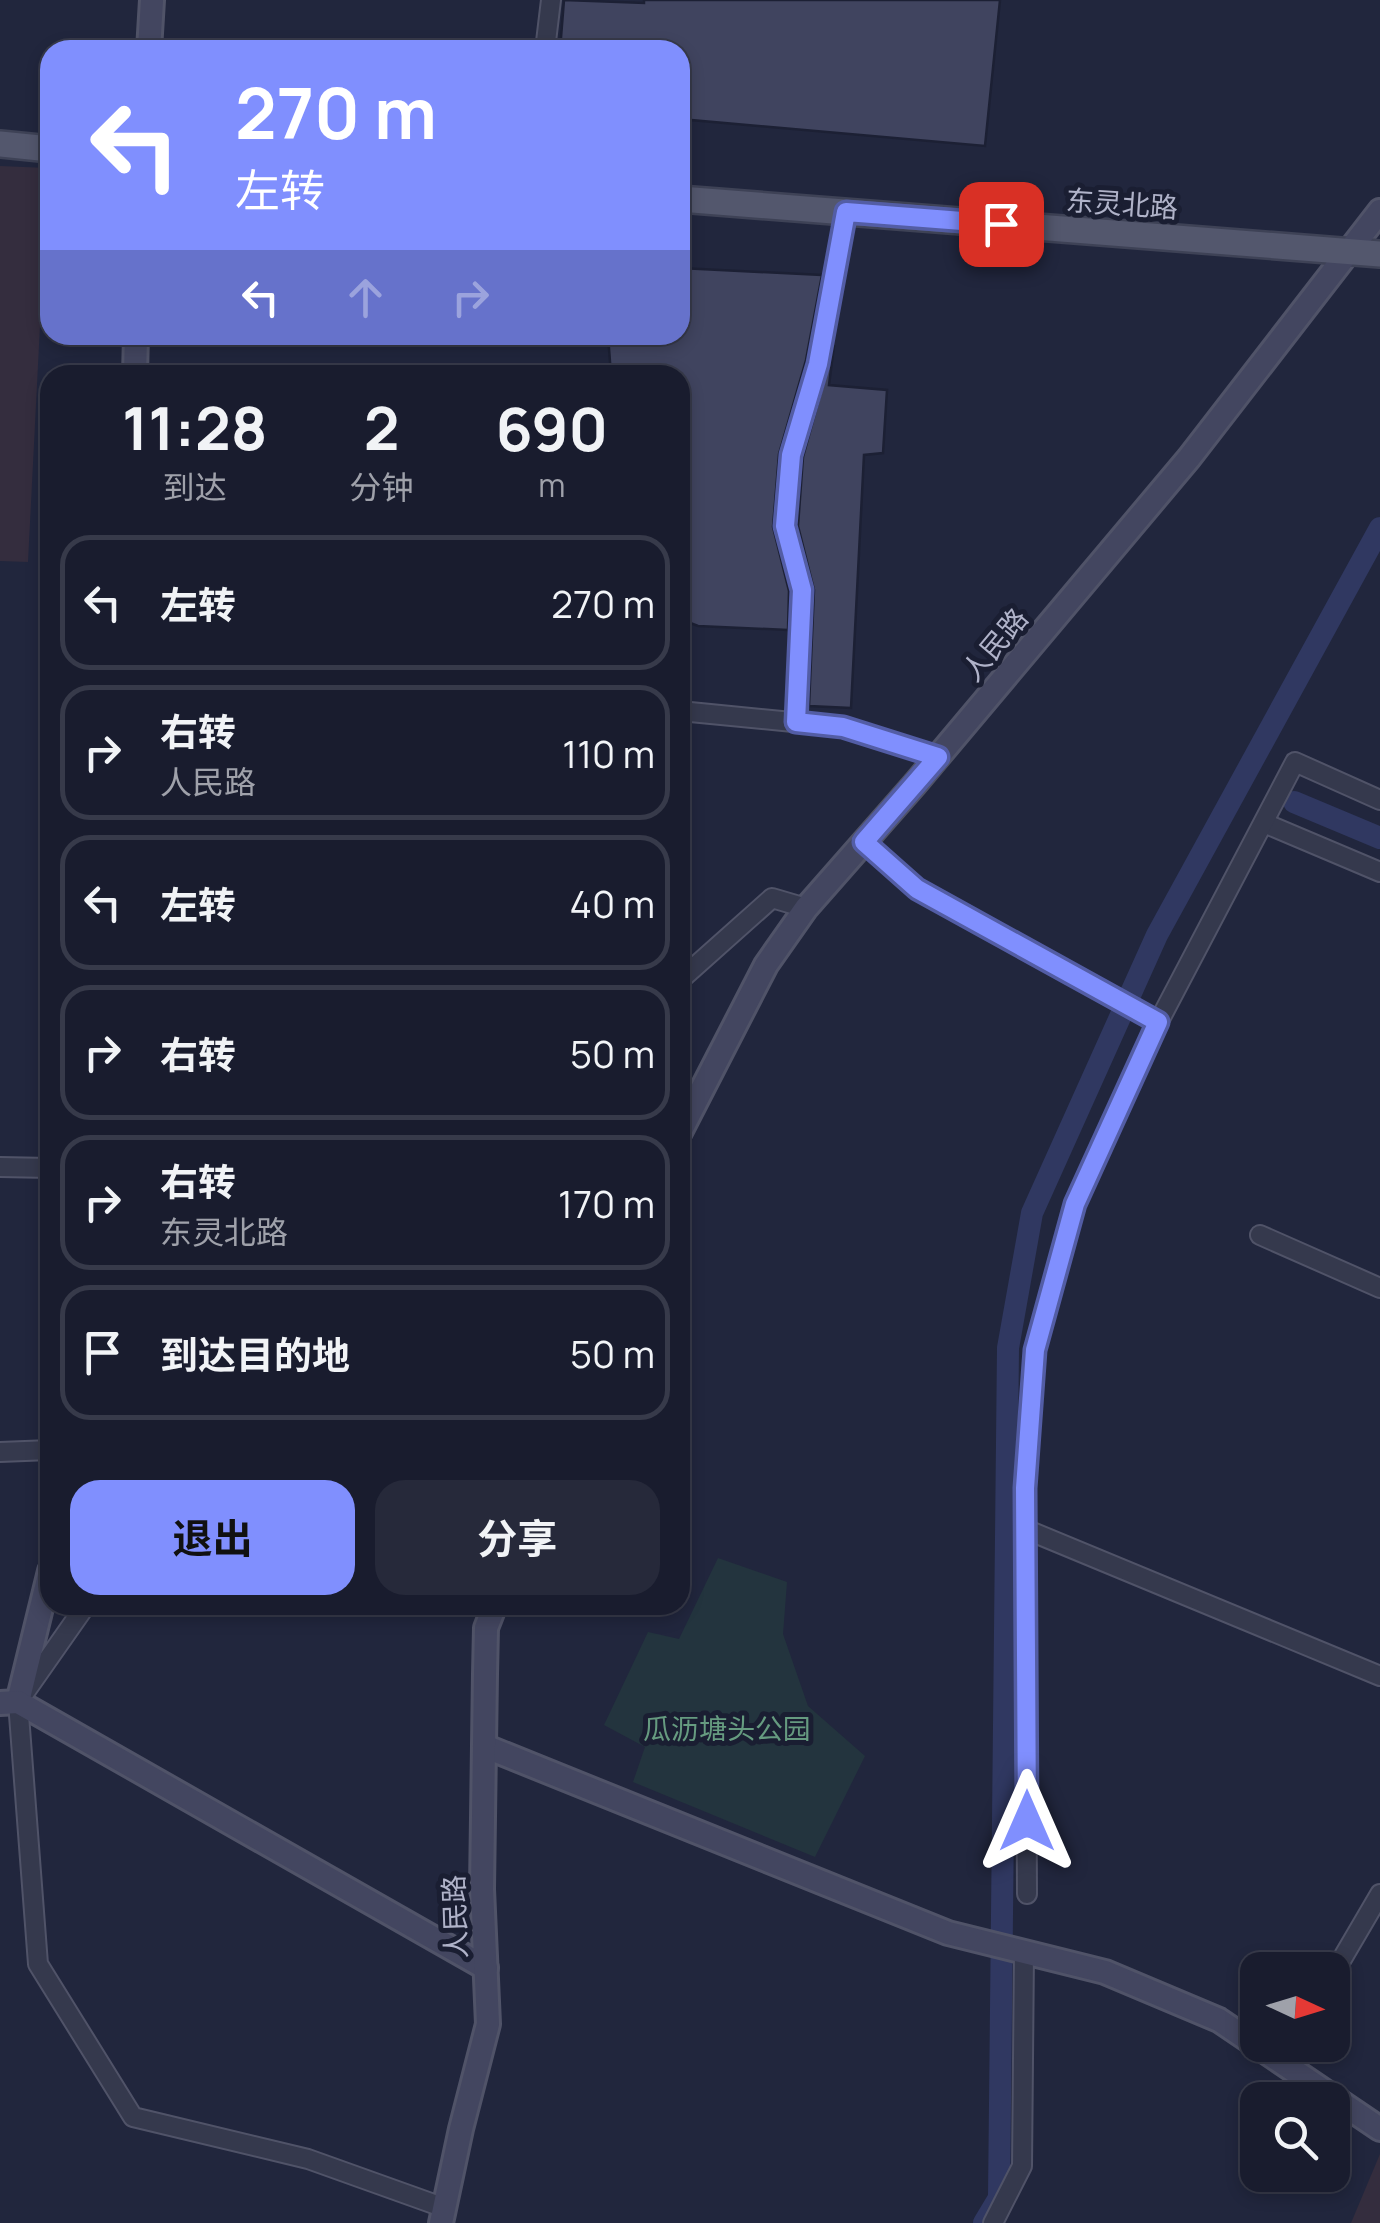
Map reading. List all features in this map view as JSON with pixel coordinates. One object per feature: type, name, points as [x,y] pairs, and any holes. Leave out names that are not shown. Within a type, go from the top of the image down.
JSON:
[{"type":"main road","points":[[0,144],[40,148]]},
{"type":"main road","name":"东灵北路","points":[[690,199],[1380,254]]},
{"type":"street","points":[[149,40],[152,0]]},
{"type":"street","points":[[546,40],[550,0]]},
{"type":"street","name":"人民路","points":[[690,1113],[766,965],[806,908],[1190,458],[1380,211]]},
{"type":"street","points":[[796,722],[802,590],[785,526],[791,455],[818,364],[846,212]]},
{"type":"street","points":[[690,712],[843,727],[938,757]]},
{"type":"street","points":[[1027,1894],[1025,1529],[1035,1350],[1075,1204],[1158,1022],[1295,762],[1380,800]]},
{"type":"street","points":[[1264,823],[1380,872]]},
{"type":"street","points":[[864,842],[917,889],[1158,1022]]},
{"type":"street","points":[[690,971],[772,898],[806,908]]},
{"type":"street","points":[[0,1167],[40,1168]]},
{"type":"street","points":[[1260,1235],[1380,1288]]},
{"type":"street","points":[[0,1452],[40,1450]]},
{"type":"street","points":[[1025,1529],[1380,1676]]},
{"type":"street","points":[[40,1603],[9,1702],[38,1964],[133,2116],[308,2159],[443,2216]]},
{"type":"street","points":[[9,1702],[78,1615]]},
{"type":"street","name":"人民路","points":[[443,2216],[488,2024],[482,1888],[486,1628],[491,1615]]},
{"type":"street","points":[[9,1702],[486,1968]]},
{"type":"street","points":[[484,1746],[958,1936],[1105,1972],[1240,2030]]},
{"type":"street","points":[[1346,1952],[1380,1894]]},
{"type":"street","points":[[993,2223],[1022,2166],[1035,1955]]},
{"type":"street","points":[[1297,2062],[1380,2129]]},
{"type":"shaded area","points":[[0,166],[40,168],[40,326],[28,562],[0,561]]},
{"type":"shaded area","points":[[1380,2154],[1380,2223],[1351,2223]]},
{"type":"green space","name":"瓜沥塘头公园","points":[[718,1558],[787,1582],[783,1634],[808,1706],[865,1756],[815,1857],[633,1782],[645,1747],[604,1725],[648,1632],[679,1639]]},
{"type":"building","points":[[564,0],[1000,0],[985,146],[690,120],[690,40],[561,40]]},
{"type":"building","points":[[690,268],[822,275],[806,360],[779,454],[773,527],[789,591],[788,630],[690,623],[690,365],[610,365],[609,345],[690,345]]},
{"type":"building","points":[[834,345],[829,385],[887,390],[883,453],[864,455],[851,708],[809,706],[814,590],[798,526],[803,457]]},
{"type":"waterway","points":[[984,2223],[999,2198],[1008,1348],[1032,1213],[1157,935],[1380,528]]},
{"type":"waterway","points":[[1294,802],[1380,838]]},
{"type":"route","points":[[1001,224],[846,212],[818,364],[791,455],[785,526],[802,590],[796,722],[843,727],[938,757],[864,842],[917,889],[1158,1022],[1075,1204],[1035,1350],[1025,1488],[1027,1821]]}]
